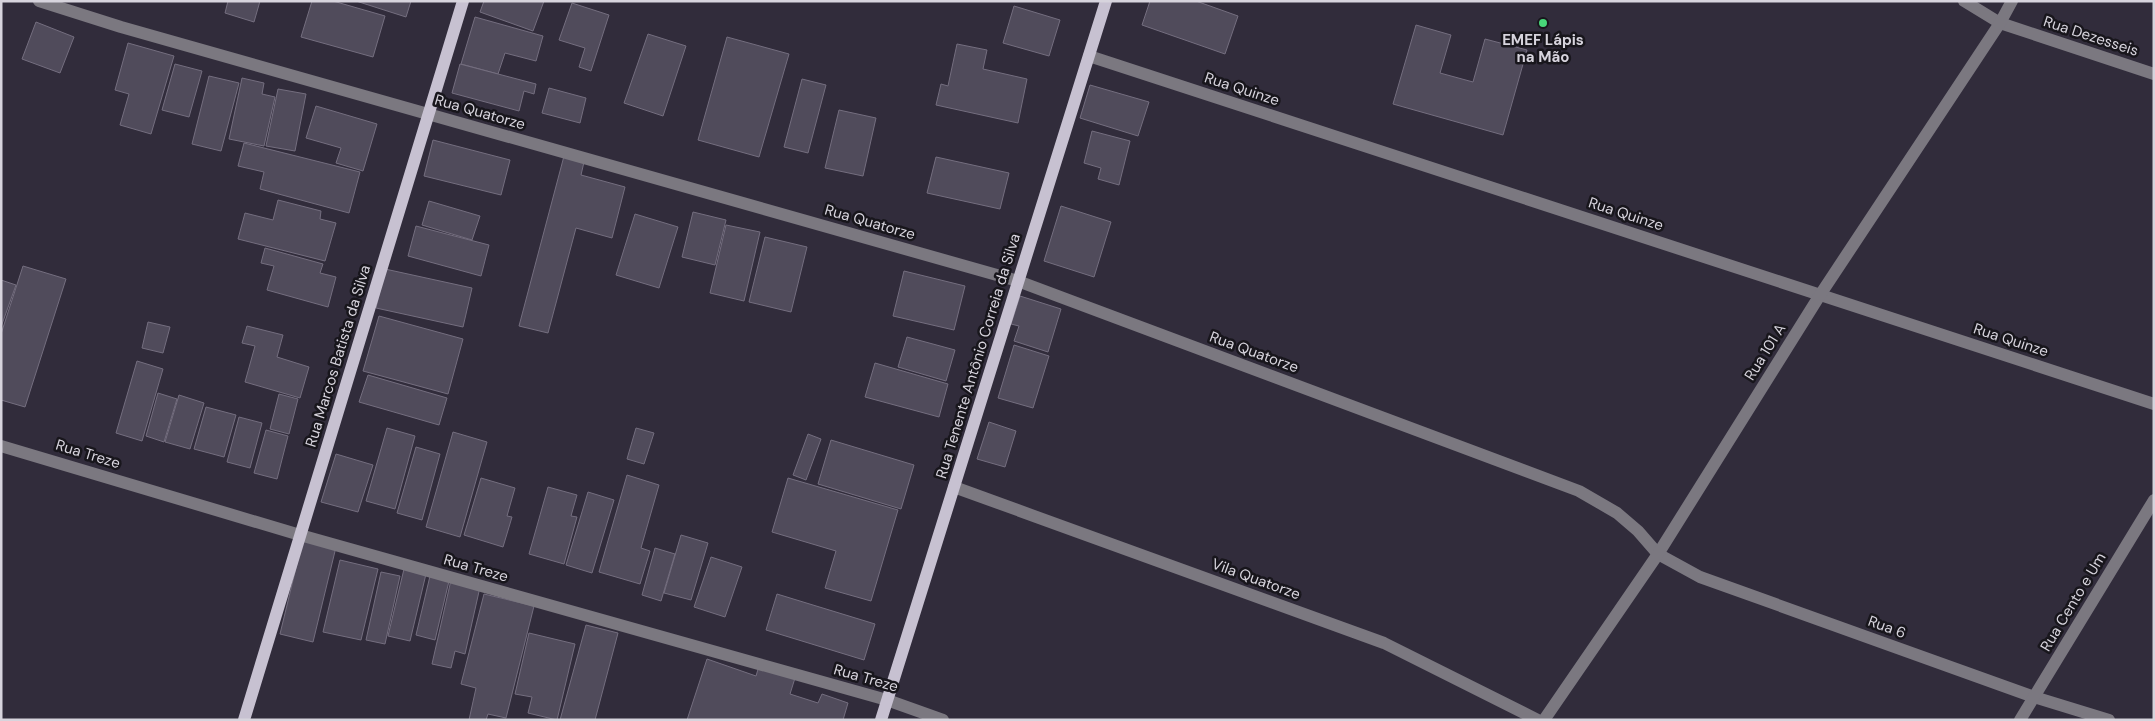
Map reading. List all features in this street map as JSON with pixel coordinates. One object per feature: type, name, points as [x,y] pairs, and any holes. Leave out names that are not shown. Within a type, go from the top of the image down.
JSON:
[{"type":"main road","name":"Rua Marcos Batista da Silva","points":[[244,720],[463,1]]},
{"type":"main road","name":"Rua Tenente Antônio Correia da Silva","points":[[881,720],[1106,1]]},
{"type":"street","name":"Rua Quatorze","points":[[39,1],[121,27],[428,115],[1018,281],[1579,491],[1617,513],[1658,554]]},
{"type":"street","name":"Rua Dezesseis","points":[[1964,1],[2000,24],[2154,74]]},
{"type":"street","name":"Rua 101 A","points":[[1544,720],[1658,554],[1820,294],[2000,24],[2012,1]]},
{"type":"street","name":"Rua Quinze","points":[[1089,56],[2154,404]]},
{"type":"street","name":"Rua Treze","points":[[1,446],[300,535],[887,700],[943,720]]},
{"type":"street","name":"Vila Quatorze","points":[[954,487],[1384,643],[1538,720]]},
{"type":"street","name":"Rua Cento e Um","points":[[2020,720],[2154,500]]},
{"type":"street","name":"Rua 6","points":[[1658,554],[1700,577],[2034,697],[2109,720]]},
{"type":"building","points":[[228,1],[260,1],[254,22],[225,13]]},
{"type":"building","points":[[312,1],[333,1],[385,16],[373,57],[301,37]]},
{"type":"building","points":[[356,1],[411,1],[406,17]]},
{"type":"building","points":[[484,1],[544,1],[533,31],[480,12]]},
{"type":"building","points":[[1150,1],[1196,1],[1238,16],[1225,54],[1142,25]]},
{"type":"building","points":[[572,3],[609,15],[591,71],[579,67],[585,48],[559,40]]},
{"type":"building","points":[[1014,6],[1060,20],[1049,56],[1003,43]]},
{"type":"building","points":[[475,17],[543,36],[536,61],[505,53],[498,74],[461,64]]},
{"type":"building","points":[[36,22],[74,37],[60,73],[22,59]]},
{"type":"building","points":[[1416,25],[1451,35],[1440,73],[1473,82],[1485,39],[1527,50],[1503,135],[1393,104]]},
{"type":"building","points":[[648,34],[686,46],[663,116],[624,103]]},
{"type":"building","points":[[727,37],[789,54],[759,157],[698,140]]},
{"type":"building","points":[[128,43],[174,56],[151,134],[120,125],[129,94],[115,90]]},
{"type":"building","points":[[957,44],[987,50],[983,69],[1027,79],[1018,123],[936,105],[941,84],[948,86]]},
{"type":"building","points":[[175,64],[202,71],[189,117],[162,110]]},
{"type":"building","points":[[460,64],[536,84],[534,94],[524,91],[519,111],[452,93]]},
{"type":"building","points":[[209,76],[239,83],[221,151],[192,144]]},
{"type":"building","points":[[242,78],[264,83],[262,94],[275,97],[264,146],[229,139]]},
{"type":"building","points":[[802,79],[826,85],[808,153],[784,147]]},
{"type":"building","points":[[1090,85],[1149,102],[1138,136],[1080,118]]},
{"type":"building","points":[[549,88],[586,98],[580,123],[542,113]]},
{"type":"building","points":[[278,89],[306,94],[295,151],[266,146]]},
{"type":"building","points":[[316,106],[377,124],[363,171],[336,163],[341,148],[306,138]]},
{"type":"building","points":[[839,110],[876,118],[863,176],[825,168]]},
{"type":"building","points":[[1092,131],[1130,141],[1119,185],[1098,179],[1101,168],[1084,163]]},
{"type":"building","points":[[433,140],[510,160],[501,195],[424,176]]},
{"type":"building","points":[[244,143],[360,172],[349,213],[260,189],[264,172],[238,166]]},
{"type":"building","points":[[564,156],[584,162],[581,175],[625,187],[612,238],[576,228],[548,333],[519,326]]},
{"type":"building","points":[[936,157],[1009,173],[1000,209],[927,193]]},
{"type":"building","points":[[278,200],[321,211],[320,219],[336,223],[325,261],[238,239],[245,213],[273,220]]},
{"type":"building","points":[[429,201],[480,216],[472,240],[422,225]]},
{"type":"building","points":[[1061,206],[1111,222],[1094,277],[1044,261]]},
{"type":"building","points":[[693,212],[726,220],[715,265],[682,257]]},
{"type":"building","points":[[635,214],[678,227],[659,288],[616,275]]},
{"type":"building","points":[[726,225],[760,232],[744,301],[710,293]]},
{"type":"building","points":[[416,226],[489,245],[481,276],[408,256]]},
{"type":"building","points":[[765,237],[807,247],[791,312],[749,302]]},
{"type":"building","points":[[265,248],[323,264],[320,273],[336,277],[328,307],[267,290],[274,266],[261,263]]},
{"type":"building","points":[[23,266],[66,279],[25,407],[1,400],[1,334]]},
{"type":"building","points":[[385,269],[472,288],[463,327],[376,308]]},
{"type":"building","points":[[904,271],[965,286],[954,330],[893,316]]},
{"type":"building","points":[[1,280],[16,285],[1,327]]},
{"type":"building","points":[[1020,296],[1061,309],[1048,352],[1014,341],[1019,326],[1011,324]]},
{"type":"building","points":[[379,316],[463,339],[448,394],[363,371]]},
{"type":"building","points":[[148,322],[170,327],[163,353],[142,348]]},
{"type":"building","points":[[247,326],[283,335],[277,357],[309,367],[300,398],[245,382],[255,346],[242,343]]},
{"type":"building","points":[[907,337],[955,350],[946,381],[898,367]]},
{"type":"building","points":[[1014,345],[1049,356],[1033,408],[998,398]]},
{"type":"building","points":[[137,361],[163,369],[142,441],[116,433]]},
{"type":"building","points":[[875,363],[948,384],[939,417],[865,397]]},
{"type":"building","points":[[368,375],[447,398],[439,425],[359,402]]},
{"type":"building","points":[[158,393],[177,399],[164,442],[146,436]]},
{"type":"building","points":[[279,394],[298,399],[289,434],[270,429]]},
{"type":"building","points":[[179,395],[204,403],[190,449],[165,442]]},
{"type":"building","points":[[206,407],[236,415],[224,457],[194,449]]},
{"type":"building","points":[[239,417],[262,423],[250,468],[227,462]]},
{"type":"building","points":[[989,422],[1016,431],[1005,467],[977,459]]},
{"type":"building","points":[[387,428],[415,436],[395,509],[366,501]]},
{"type":"building","points":[[636,428],[654,433],[644,464],[627,459]]},
{"type":"building","points":[[266,430],[288,436],[277,479],[254,473]]},
{"type":"building","points":[[453,432],[487,442],[460,537],[426,527]]},
{"type":"building","points":[[808,434],[821,439],[806,480],[793,475]]},
{"type":"building","points":[[831,440],[914,465],[901,509],[818,484]]},
{"type":"building","points":[[416,447],[440,454],[422,520],[397,513]]},
{"type":"building","points":[[336,454],[373,465],[358,512],[321,502]]},
{"type":"building","points":[[627,475],[659,485],[641,548],[650,551],[640,584],[599,572]]},
{"type":"building","points":[[481,478],[515,488],[507,516],[512,517],[503,547],[464,535]]},
{"type":"building","points":[[788,478],[898,510],[871,601],[825,588],[836,551],[772,532]]},
{"type":"building","points":[[548,487],[577,495],[571,516],[577,517],[564,564],[529,554]]},
{"type":"building","points":[[588,492],[614,500],[592,573],[566,565]]},
{"type":"building","points":[[681,535],[708,543],[691,600],[664,593]]},
{"type":"building","points":[[303,539],[336,547],[313,642],[280,634]]},
{"type":"building","points":[[655,548],[675,554],[661,601],[642,595]]},
{"type":"building","points":[[711,557],[742,567],[725,617],[694,607]]},
{"type":"building","points":[[340,560],[378,569],[361,640],[323,632]]},
{"type":"building","points":[[404,569],[426,574],[410,641],[388,636]]},
{"type":"building","points":[[381,572],[400,576],[385,644],[366,640]]},
{"type":"building","points":[[430,576],[449,581],[435,640],[416,635]]},
{"type":"building","points":[[451,580],[480,587],[465,654],[455,651],[451,668],[432,664]]},
{"type":"building","points":[[484,594],[534,606],[506,718],[488,714],[486,720],[469,720],[476,688],[461,684]]},
{"type":"building","points":[[777,594],[875,624],[864,660],[766,630]]},
{"type":"building","points":[[586,625],[618,633],[595,720],[560,720]]},
{"type":"building","points":[[529,633],[575,644],[557,720],[528,713],[532,697],[515,694]]},
{"type":"building","points":[[707,659],[756,676],[759,666],[795,678],[790,694],[818,703],[822,694],[848,703],[843,720],[687,720]]},
{"type":"place","name":"EMEF Lápis na Mão","points":[[1543,23]]}]
